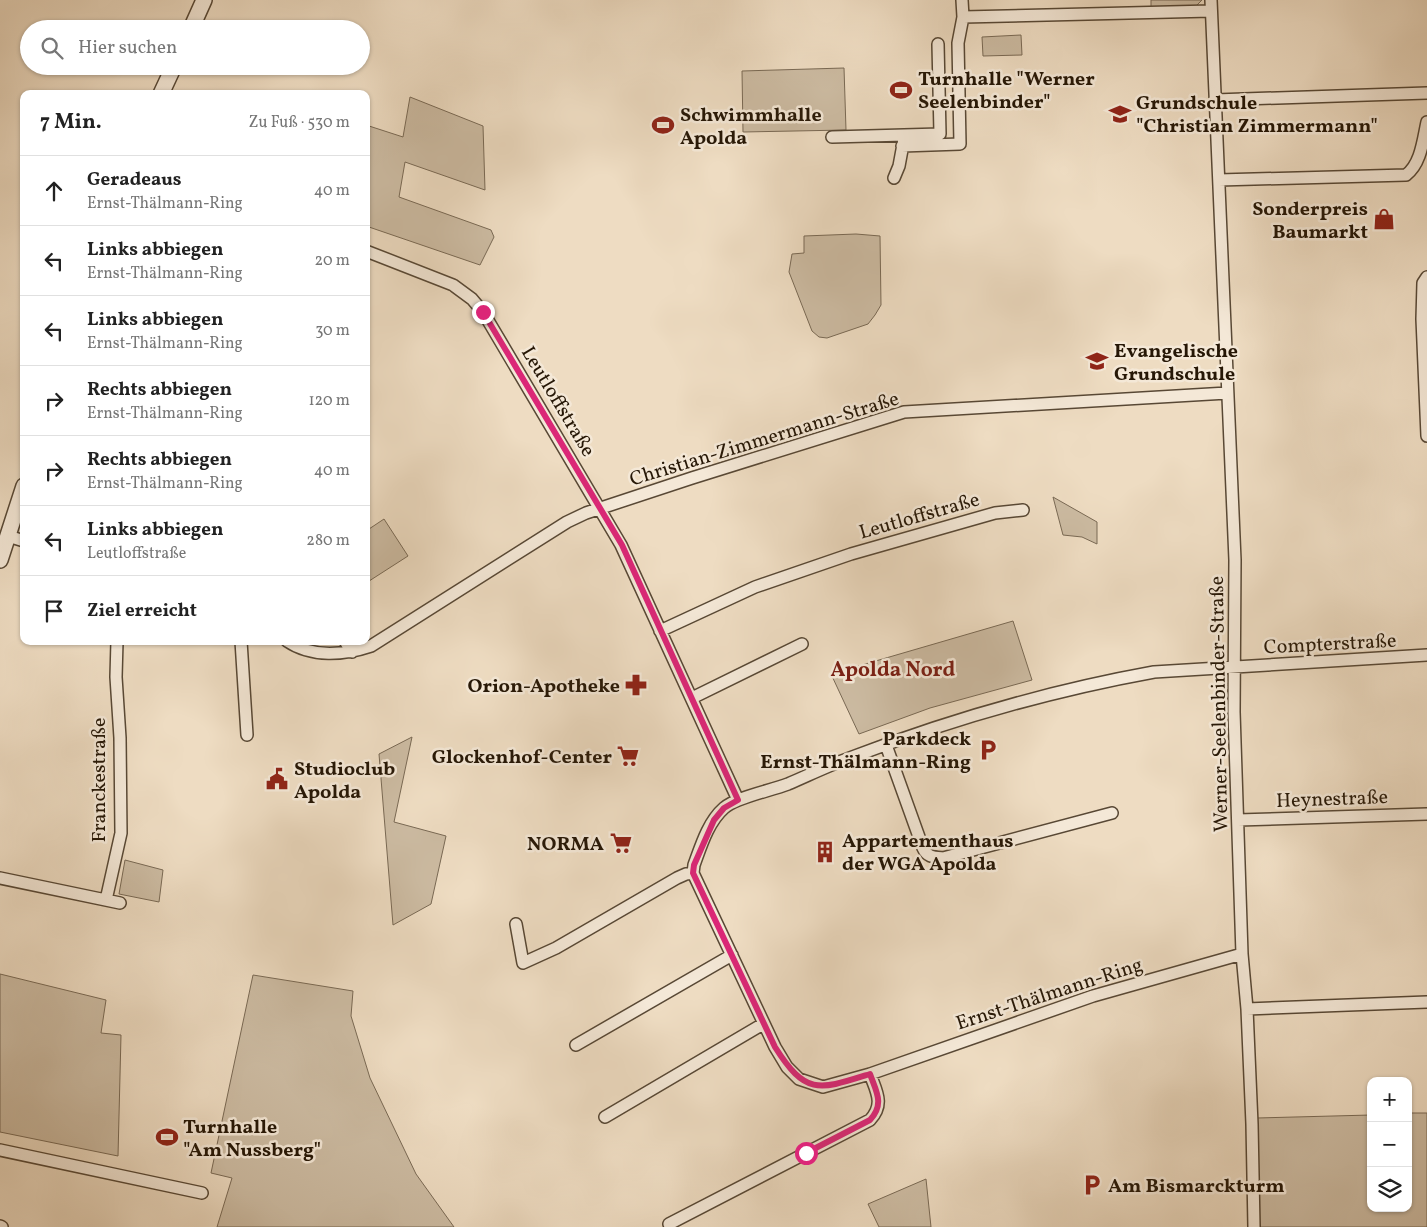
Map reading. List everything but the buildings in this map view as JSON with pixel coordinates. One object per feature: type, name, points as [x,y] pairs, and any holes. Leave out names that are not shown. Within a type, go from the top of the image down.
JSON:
[{"type":"street","points":[[195,20],[204,0]]},
{"type":"street","points":[[832,137],[960,144],[958,44],[963,17],[962,0]]},
{"type":"street","points":[[963,17],[1211,6]]},
{"type":"street","name":"Werner-Seelenbinder-Straße","points":[[1211,6],[1235,560],[1234,712],[1242,954],[1247,1009],[1252,1124],[1254,1227]]},
{"type":"street","points":[[903,141],[940,134],[938,44]]},
{"type":"street","points":[[163,90],[170,75]]},
{"type":"street","points":[[1215,100],[1427,93]]},
{"type":"street","points":[[1219,180],[1406,175],[1413,170],[1421,149],[1427,122]]},
{"type":"street","points":[[894,178],[899,166],[903,141]]},
{"type":"street","name":"Leutloffstraße","points":[[370,254],[454,285],[472,299],[483,312],[622,545],[738,800]]},
{"type":"street","points":[[1427,277],[1423,283],[1422,319],[1427,436]]},
{"type":"street","name":"Christian-Zimmermann-Straße","points":[[293,645],[326,653],[352,652],[371,646],[567,522],[692,478],[904,412],[1227,393]]},
{"type":"street","points":[[0,560],[20,498]]},
{"type":"street","name":"Leutloffstraße","points":[[660,631],[755,587],[851,554],[995,513],[1023,510]]},
{"type":"street","points":[[8,536],[20,540]]},
{"type":"street","points":[[692,698],[802,644]]},
{"type":"street","name":"Franckestraße","points":[[106,900],[121,833],[120,738],[116,677],[117,645]]},
{"type":"street","points":[[240,645],[247,734]]},
{"type":"street","points":[[348,645],[352,652]]},
{"type":"street","name":"Compterstraße","points":[[1234,666],[1427,656]]},
{"type":"street","points":[[516,924],[523,963],[556,948],[677,878],[693,873],[694,865],[714,820],[724,808],[738,800],[765,793],[845,759],[934,728],[1006,706],[1110,680],[1154,672],[1234,666]]},
{"type":"street","points":[[886,745],[923,848],[932,857],[943,858],[1112,813]]},
{"type":"street","name":"Heynestraße","points":[[1238,820],[1427,814]]},
{"type":"street","name":"Ernst-Thälmann-Ring","points":[[693,873],[763,1024],[787,1067],[799,1079],[823,1087],[870,1074],[1093,996],[1242,954]]},
{"type":"street","points":[[0,878],[120,903]]},
{"type":"street","points":[[576,1045],[717,962],[732,956]]},
{"type":"street","points":[[1247,1009],[1427,1002]]},
{"type":"street","points":[[605,1117],[763,1024]]},
{"type":"street","points":[[669,1224],[870,1120],[879,1106],[879,1099],[870,1074]]},
{"type":"street","points":[[0,1150],[202,1192]]},
{"type":"shaded area","points":[[1151,0],[1202,0],[1195,7],[1151,8]]},
{"type":"shaded area","points":[[1021,35],[1022,55],[983,56],[982,37]]},
{"type":"shaded area","points":[[844,68],[846,130],[743,132],[742,71]]},
{"type":"shaded area","points":[[410,97],[483,126],[485,190],[405,162],[399,197],[491,230],[494,237],[480,265],[370,227],[370,126],[403,137]]},
{"type":"shaded area","points":[[856,234],[880,236],[881,305],[868,324],[827,338],[819,337],[812,331],[789,272],[792,254],[804,253],[804,236]]},
{"type":"shaded area","points":[[1053,497],[1097,522],[1097,544],[1082,537],[1063,535]]},
{"type":"shaded area","points":[[384,519],[408,556],[370,580],[370,528]]},
{"type":"shaded area","points":[[1013,621],[1032,680],[930,708],[859,734],[831,674]]},
{"type":"shaded area","points":[[412,737],[394,822],[446,836],[431,904],[393,925],[379,754]]},
{"type":"shaded area","points":[[125,860],[163,870],[159,902],[119,894]]},
{"type":"shaded area","points":[[0,974],[106,1000],[101,1033],[121,1035],[118,1156],[0,1132]]},
{"type":"shaded area","points":[[253,975],[353,991],[351,1016],[370,1078],[416,1174],[454,1227],[217,1227],[232,1178],[211,1173]]},
{"type":"shaded area","points":[[1412,1113],[1427,1113],[1427,1227],[1259,1227],[1257,1118],[1367,1115],[1367,1212],[1412,1212]]},
{"type":"shaded area","points":[[926,1179],[931,1227],[879,1227],[868,1204]]},
{"type":"place","name":"Turnhalle \"Werner Seelenbinder\"","points":[[901,90]]},
{"type":"place","name":"Grundschule \"Christian Zimmermann\"","points":[[1120,114]]},
{"type":"place","name":"Schwimmhalle Apolda","points":[[663,125]]},
{"type":"place","name":"Sonderpreis Baumarkt","points":[[1384,219]]},
{"type":"place","name":"Evangelische Grundschule","points":[[1097,361]]},
{"type":"place","name":"Orion-Apotheke","points":[[636,685]]},
{"type":"place","name":"Parkdeck Ernst-Thälmann-Ring","points":[[988,750]]},
{"type":"place","name":"Glockenhof-Center","points":[[628,756]]},
{"type":"place","name":"Studioclub Apolda","points":[[277,779]]},
{"type":"place","name":"NORMA","points":[[621,843]]},
{"type":"place","name":"Appartementhaus der WGA Apolda","points":[[825,852]]},
{"type":"place","name":"Turnhalle \"Am Nussberg\"","points":[[167,1137]]},
{"type":"place","name":"Am Bismarckturm","points":[[1092,1185]]},
{"type":"district","name":"Apolda Nord","points":[[893,669]]},
{"type":"route","points":[[483,312],[622,545],[738,800],[724,808],[714,820],[694,865],[693,873],[763,1024],[787,1067],[799,1079],[823,1087],[870,1074],[879,1099],[876,1113],[870,1120],[806,1153]]}]
